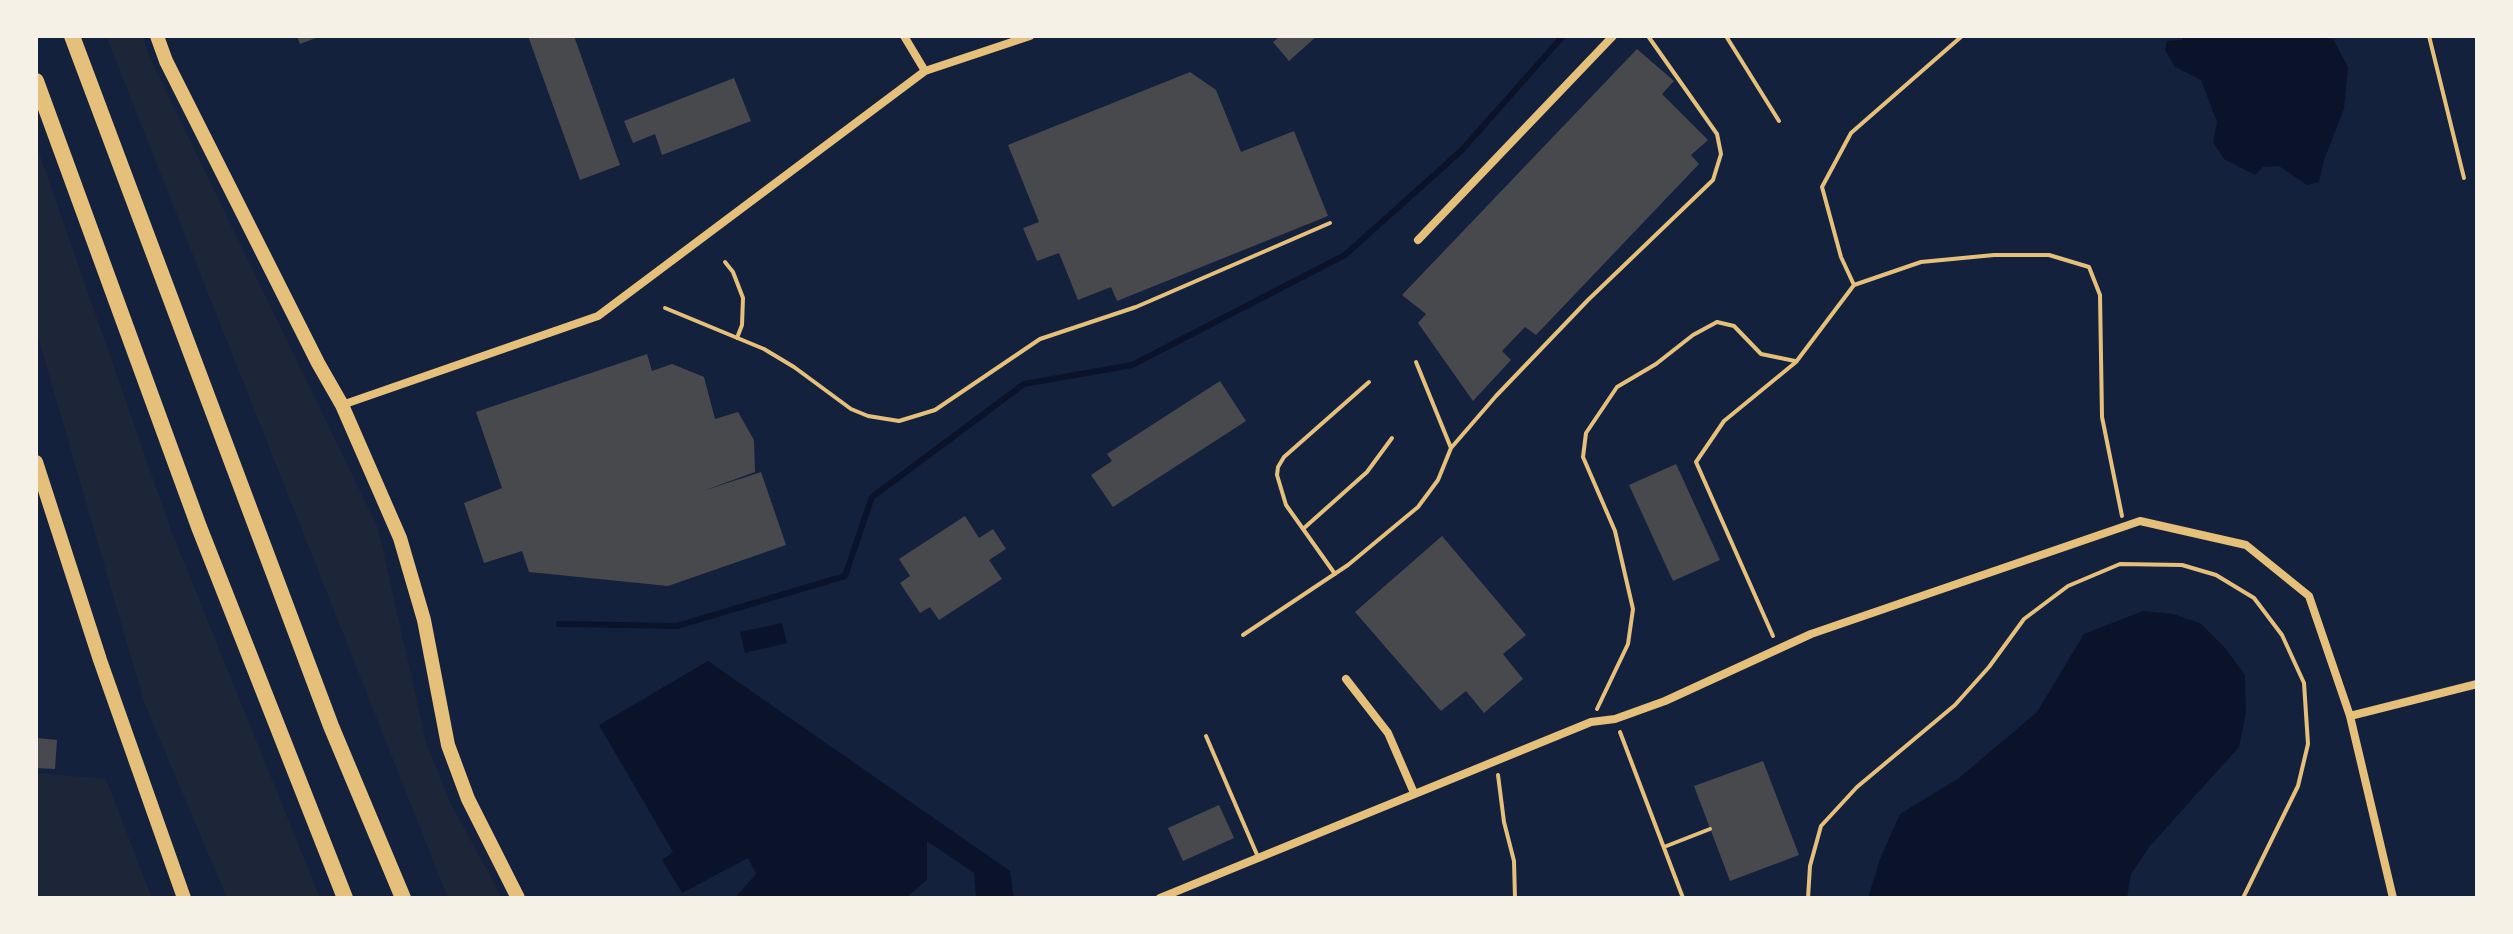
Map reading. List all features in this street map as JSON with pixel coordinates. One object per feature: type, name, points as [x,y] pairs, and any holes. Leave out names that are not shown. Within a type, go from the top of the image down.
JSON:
[{"type":"highway","points":[[72,36],[331,726],[403,898]]},
{"type":"highway","points":[[36,81],[199,527],[345,898]]},
{"type":"main road","points":[[157,36],[166,61],[342,405],[400,538],[424,620],[448,745],[468,799],[518,898]]},
{"type":"main road","points":[[36,462],[100,660],[184,898]]},
{"type":"street","points":[[904,36],[925,71]]},
{"type":"street","points":[[342,405],[598,316],[925,71],[1030,36]]},
{"type":"street","points":[[1418,240],[1613,36]]},
{"type":"street","points":[[1160,898],[1591,722],[1615,719],[1665,701],[1811,634],[2140,521],[2246,545],[2309,596],[2350,716],[2393,898]]},
{"type":"street","points":[[1346,679],[1388,733],[1414,793]]},
{"type":"street","points":[[2350,716],[2477,684]]},
{"type":"lane","points":[[1243,635],[1335,574],[1418,507],[1438,480],[1451,448],[1543,346],[1713,180],[1721,154],[1717,134],[1648,36]]},
{"type":"lane","points":[[1726,36],[1779,121]]},
{"type":"lane","points":[[665,308],[764,349],[851,409],[883,420],[909,419],[935,410],[1040,339],[1136,307],[1330,223]]},
{"type":"lane","points":[[725,262],[733,272],[743,298],[742,325],[737,338]]},
{"type":"lane","points":[[1416,362],[1451,448]]},
{"type":"lane","points":[[1335,574],[1282,496],[1278,467],[1284,457],[1369,382]]},
{"type":"lane","points":[[1303,529],[1367,472],[1392,438]]},
{"type":"lane","points":[[1206,736],[1258,857]]},
{"type":"path","points":[[1854,285],[1841,257],[1822,187],[1851,133],[1962,36]]},
{"type":"path","points":[[2429,36],[2464,178]]},
{"type":"path","points":[[1779,649],[1696,462],[1724,421],[1796,362],[1854,285],[1921,262],[1994,255],[2049,255],[2089,267],[2100,295],[2102,417],[2117,499],[2125,525]]},
{"type":"path","points":[[1591,722],[1628,644],[1633,609],[1615,531],[1583,457],[1586,433],[1617,387],[1717,322],[1734,326],[1761,354],[1796,362]]},
{"type":"path","points":[[1808,898],[1810,866],[1821,826],[1857,787],[1955,705],[1989,667],[2024,619],[2068,586],[2120,564],[2166,564],[2182,565],[2216,575],[2254,598],[2282,635],[2304,683],[2308,744],[2298,786],[2243,898]]},
{"type":"path","points":[[1615,719],[1683,898]]},
{"type":"path","points":[[1496,760],[1504,822],[1514,861],[1515,898]]},
{"type":"path","points":[[1664,847],[1710,829]]},
{"type":"shaded area","points":[[106,36],[143,36],[149,56],[378,528],[426,742],[451,804],[502,898],[448,898]]},
{"type":"shaded area","points":[[2183,36],[2309,36],[2333,39],[2348,67],[2344,109],[2319,182],[2307,185],[2279,166],[2263,167],[2255,175],[2224,159],[2213,142],[2217,122],[2201,80],[2175,67],[2165,50],[2167,41],[2182,40]]},
{"type":"shaded area","points":[[36,144],[171,530],[320,898],[227,898],[144,702],[36,330]]},
{"type":"shaded area","points":[[2143,611],[2173,614],[2200,623],[2226,649],[2245,675],[2246,713],[2239,747],[2150,846],[2131,874],[2127,898],[1868,898],[1880,859],[1900,814],[1959,778],[2037,712],[2084,634]]},
{"type":"shaded area","points":[[782,623],[787,643],[745,653],[740,632]]},
{"type":"shaded area","points":[[708,661],[1010,871],[1014,898],[976,898],[974,873],[927,841],[927,880],[906,898],[735,898],[756,874],[748,858],[682,893],[662,860],[673,852],[599,725]]},
{"type":"shaded area","points":[[36,773],[106,779],[152,898],[36,898]]},
{"type":"building","points":[[297,36],[321,36],[300,44]]},
{"type":"building","points":[[528,36],[574,36],[620,165],[580,180]]},
{"type":"building","points":[[1280,36],[1317,36],[1289,61],[1273,42]]},
{"type":"building","points":[[1637,49],[1674,81],[1662,94],[1708,140],[1691,155],[1699,164],[1536,335],[1525,327],[1502,351],[1511,360],[1473,401],[1418,323],[1426,314],[1402,295]]},
{"type":"building","points":[[1190,72],[1216,90],[1241,152],[1294,131],[1328,216],[1117,301],[1111,287],[1078,300],[1059,253],[1037,261],[1023,228],[1039,222],[1008,145]]},
{"type":"building","points":[[734,78],[751,121],[662,155],[655,134],[633,143],[624,121]]},
{"type":"building","points":[[647,354],[652,371],[672,364],[704,377],[715,419],[738,412],[754,440],[755,472],[703,491],[761,472],[786,545],[668,586],[529,572],[522,551],[484,563],[464,503],[502,488],[476,412]]},
{"type":"building","points":[[1220,381],[1246,421],[1113,507],[1091,475],[1112,461],[1107,454]]},
{"type":"building","points":[[1676,464],[1720,560],[1673,581],[1629,485]]},
{"type":"building","points":[[965,516],[979,538],[993,529],[1006,549],[989,560],[1002,579],[939,620],[930,607],[920,613],[900,583],[910,576],[899,559]]},
{"type":"building","points":[[1442,536],[1526,635],[1503,654],[1523,679],[1484,713],[1466,691],[1441,711],[1355,612]]},
{"type":"building","points":[[36,738],[57,740],[55,769],[36,768]]},
{"type":"building","points":[[1763,761],[1799,855],[1730,881],[1694,786]]},
{"type":"building","points":[[1219,805],[1234,838],[1183,861],[1168,828]]},
{"type":"waterway","points":[[559,624],[677,626],[845,576],[872,497],[1024,384],[1132,365],[1345,255],[1462,150],[1563,36]]}]
